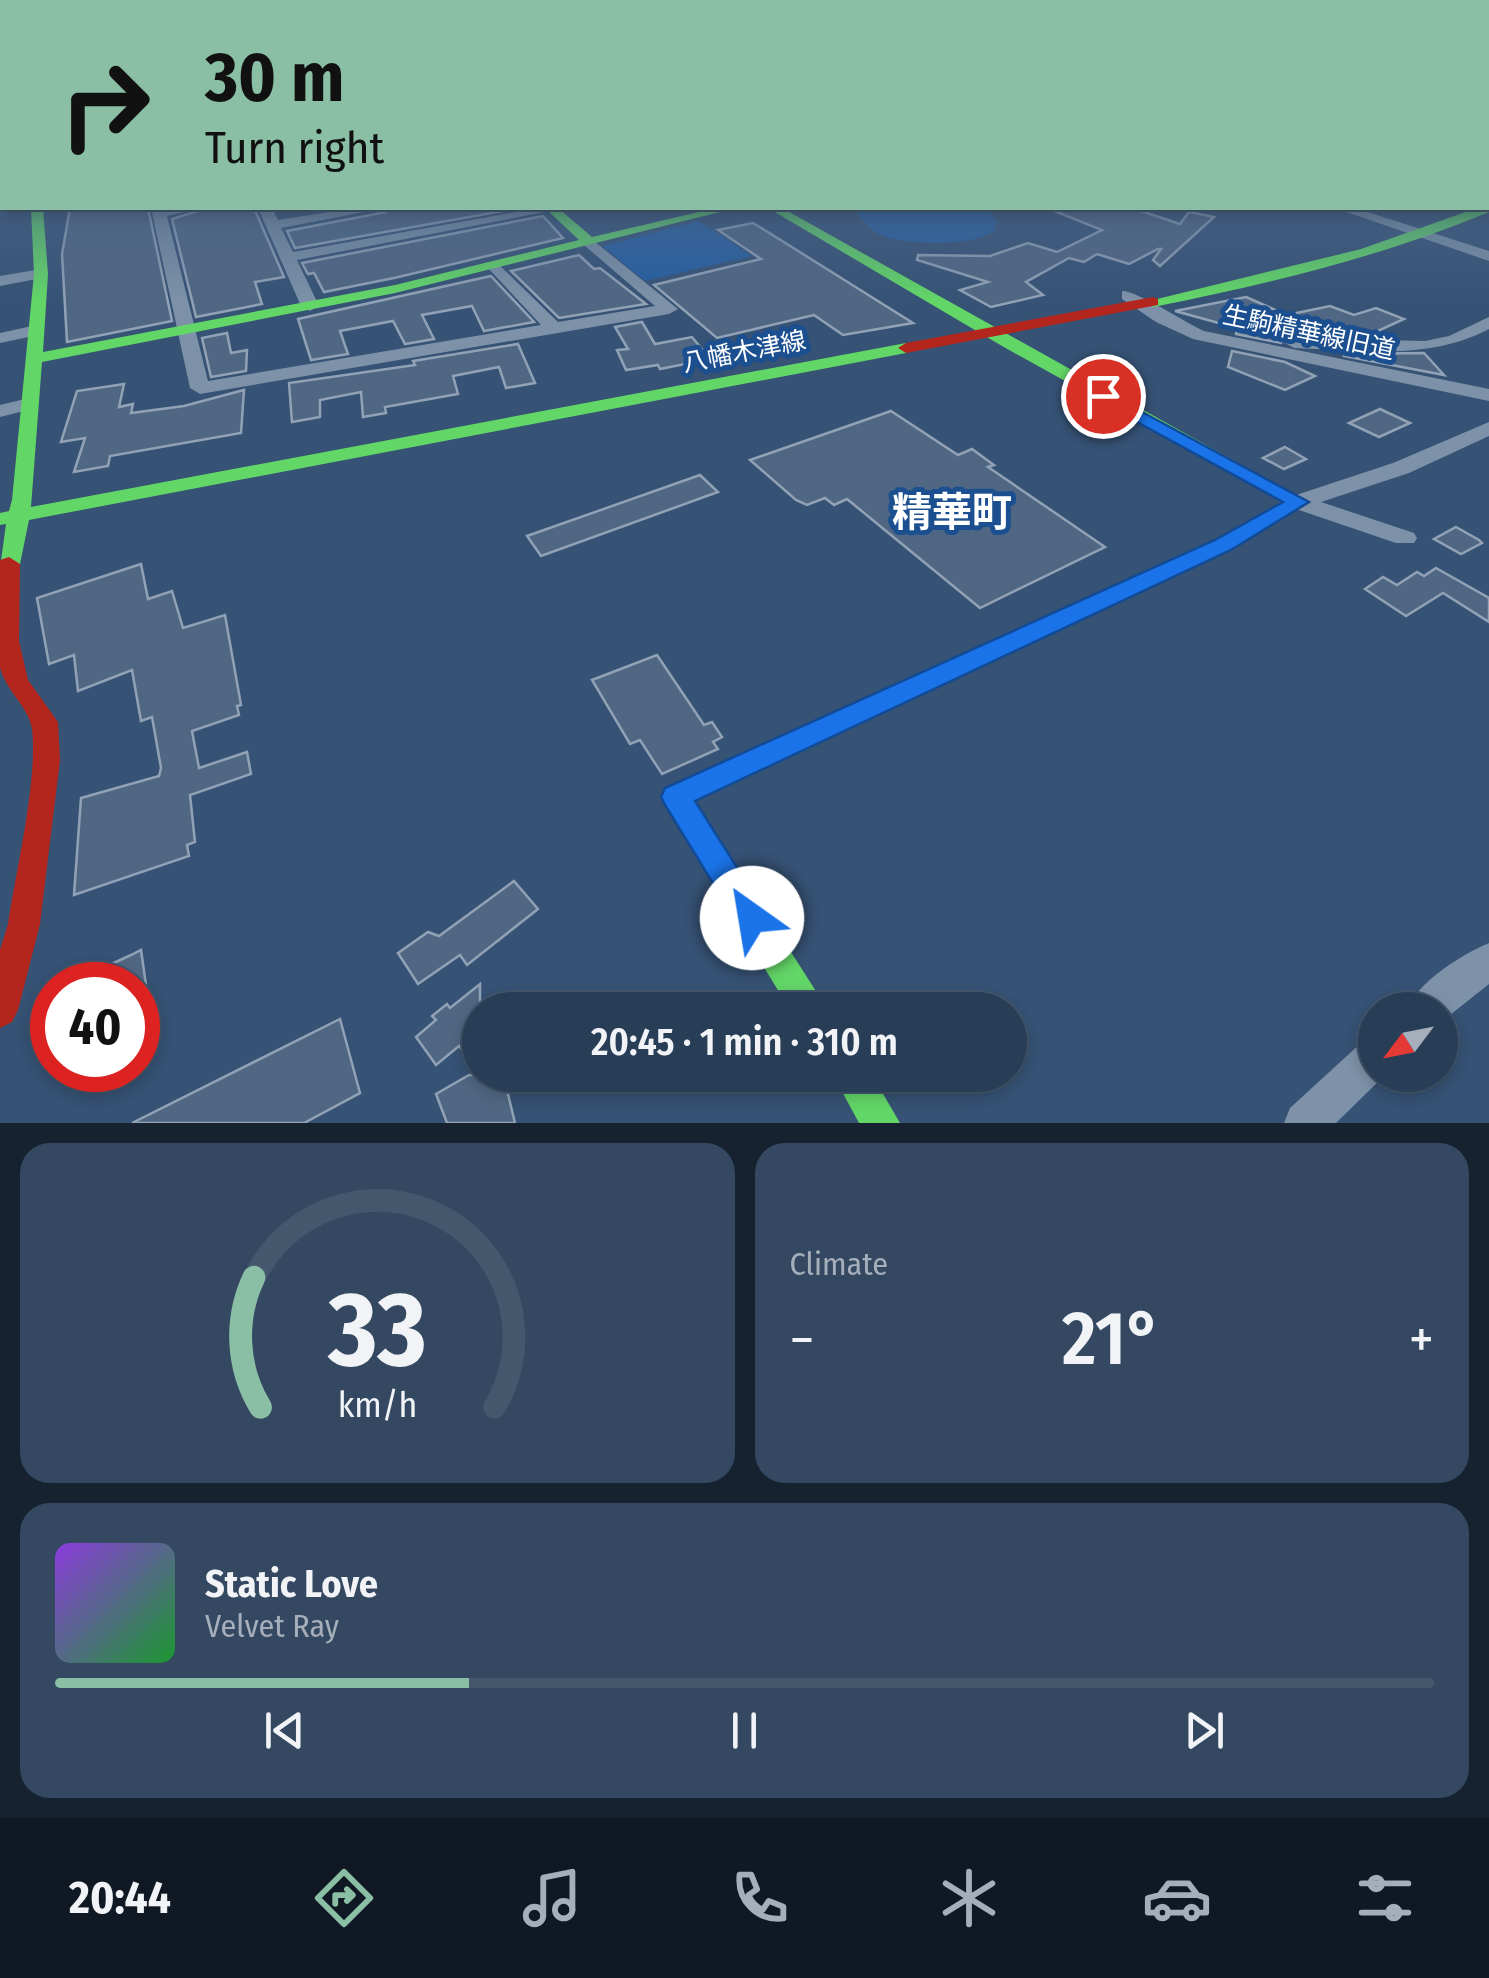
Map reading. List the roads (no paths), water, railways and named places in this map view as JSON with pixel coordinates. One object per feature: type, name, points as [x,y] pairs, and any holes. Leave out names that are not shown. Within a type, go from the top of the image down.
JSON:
[{"type":"street","points":[[0,1010],[24,924],[46,760],[45,722],[16,682],[7,642],[9,510],[29,404],[41,274],[37,210]]},
{"type":"street","points":[[159,210],[200,388],[669,309],[554,210]]},
{"type":"street","points":[[266,210],[310,306]]},
{"type":"street","points":[[273,226],[366,210]]},
{"type":"street","points":[[288,258],[541,210]]},
{"type":"street","points":[[34,359],[495,266],[722,210]]},
{"type":"street","points":[[777,210],[1298,502],[1405,538]]},
{"type":"street","points":[[1348,210],[1489,256]]},
{"type":"street","name":"八幡木津線","points":[[1135,300],[1417,232],[1453,210]]},
{"type":"street","name":"八幡木津線","points":[[9,510],[982,328],[1304,272],[1480,210]]},
{"type":"street","points":[[495,266],[555,330]]},
{"type":"street","points":[[0,281],[41,274]]},
{"type":"street","name":"生駒精華線旧道","points":[[1135,300],[1180,328],[1489,396]]},
{"type":"street","points":[[1233,342],[1240,334],[1279,342],[1424,346],[1454,340],[1489,322]]},
{"type":"street","points":[[0,338],[36,330]]},
{"type":"street","points":[[0,410],[29,404]]},
{"type":"street","points":[[799,992],[676,797],[1223,545],[1298,502],[1401,468],[1489,428]]},
{"type":"street","points":[[1449,992],[1489,961]]},
{"type":"street","points":[[1305,1123],[1358,1072]]},
{"type":"street","points":[[862,1092],[881,1123]]},
{"type":"district","name":"精華町","points":[[952,512]]}]
